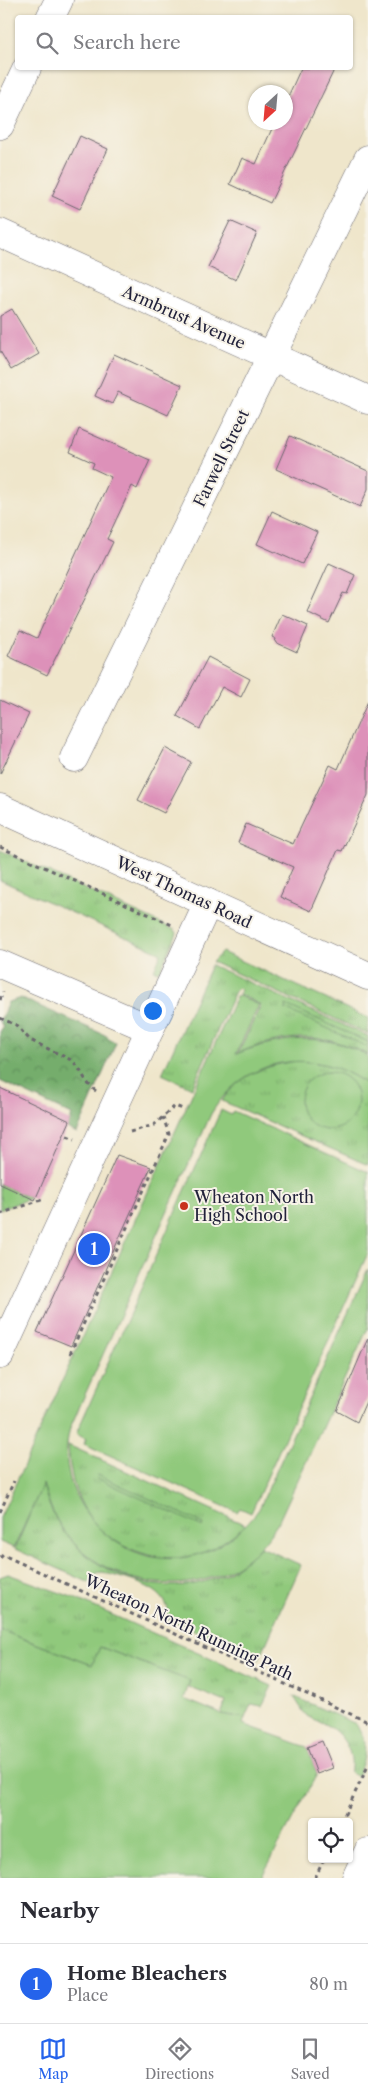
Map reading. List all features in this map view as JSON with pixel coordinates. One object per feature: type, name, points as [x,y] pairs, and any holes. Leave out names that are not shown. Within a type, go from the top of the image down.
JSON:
[{"type":"street","points":[[51,15],[58,0]]},
{"type":"street","points":[[0,125],[26,70]]},
{"type":"street","name":"Farwell Street","points":[[74,758],[368,158]]},
{"type":"street","name":"Armbrust Avenue","points":[[0,233],[368,400]]},
{"type":"street","name":"West Thomas Road","points":[[0,808],[368,976]]},
{"type":"street","points":[[0,1355],[208,903]]},
{"type":"street","points":[[0,964],[150,1029]]},
{"type":"street","points":[[356,1878],[368,1852]]},
{"type":"path","points":[[0,847],[177,927]]},
{"type":"path","points":[[0,1018],[16,1025],[30,1040],[77,1064],[84,1080],[101,1094]]},
{"type":"path","points":[[70,1354],[169,1134],[163,1117]]},
{"type":"path","points":[[0,1214],[52,1196]]},
{"type":"path","points":[[0,1512],[14,1481]]},
{"type":"path","name":"Wheaton North Running Path","points":[[0,1558],[3,1556],[368,1722]]},
{"type":"path","points":[[343,1818],[368,1766]]},
{"type":"path","points":[[315,1878],[322,1863]]},
{"type":"green space","points":[[0,850],[175,930],[177,933],[161,968],[158,971],[154,970],[161,953],[0,880]]},
{"type":"green space","points":[[222,952],[368,1018],[368,1034],[212,962]]},
{"type":"green space","points":[[211,965],[368,1036],[368,1055],[335,1042],[303,1038],[271,1042],[238,1053],[261,1005],[239,994],[240,988],[236,989],[192,1088],[162,1074]]},
{"type":"green space","points":[[237,995],[259,1005],[236,1054],[269,1044],[302,1039],[336,1043],[368,1056],[368,1085],[347,1073],[326,1065],[304,1061],[283,1063],[262,1069],[243,1079],[226,1094],[211,1114],[70,1428],[67,1454],[70,1479],[80,1503],[94,1523],[113,1540],[136,1552],[161,1558],[187,1557],[208,1551],[228,1540],[245,1526],[259,1509],[368,1269],[368,1328],[278,1523],[258,1549],[243,1562],[220,1575],[194,1582],[168,1584],[142,1581],[117,1573],[94,1560],[74,1543],[58,1522],[43,1484],[14,1548],[0,1542],[0,1518]]},
{"type":"green space","points":[[21,998],[105,1035],[116,1043],[77,1133],[67,1128],[72,1115],[0,1081],[0,1032],[3,1027],[0,1021],[8,1002]]},
{"type":"green space","points":[[286,1005],[368,1042],[368,1047],[285,1009]]},
{"type":"green space","points":[[297,1061],[335,1067],[368,1085],[368,1165],[222,1101],[237,1084],[255,1072],[275,1065]]},
{"type":"green space","points":[[323,1072],[335,1072],[350,1080],[358,1095],[358,1107],[350,1122],[335,1130],[323,1130],[308,1122],[300,1107],[300,1095],[308,1080]]},
{"type":"green space","points":[[221,1110],[231,1115],[233,1111],[368,1172],[368,1253],[251,1513],[240,1508],[237,1512],[84,1444],[86,1439],[76,1434]]},
{"type":"green space","points":[[0,1184],[30,1198],[0,1210]]},
{"type":"green space","points":[[68,1445],[246,1525],[215,1547],[197,1555],[175,1558],[160,1557],[126,1547],[110,1538],[97,1526],[79,1499],[73,1482]]},
{"type":"green space","points":[[98,1475],[204,1524],[203,1527],[97,1478]]},
{"type":"green space","points":[[43,1483],[52,1510],[66,1534],[86,1554],[109,1570],[135,1580],[162,1585],[190,1584],[218,1577],[241,1564],[261,1547],[301,1565],[259,1660],[164,1617],[168,1609],[158,1594],[150,1588],[103,1572],[97,1573],[90,1583],[15,1549]]},
{"type":"green space","points":[[8,1574],[72,1597],[272,1686],[262,1706],[251,1704],[245,1718],[221,1714],[226,1702],[188,1687],[189,1681],[100,1647],[92,1665],[0,1630],[0,1577]]},
{"type":"green space","points":[[0,1630],[92,1665],[100,1647],[190,1681],[184,1699],[221,1714],[245,1718],[243,1724],[307,1747],[317,1774],[261,1878],[0,1878]]},
{"type":"green space","points":[[293,1696],[356,1724],[363,1738],[365,1750],[357,1777],[350,1772],[351,1759],[343,1740],[328,1726],[307,1716]]},
{"type":"building","points":[[300,70],[334,70],[270,203],[230,184],[242,158],[256,164],[271,130],[293,130],[293,86]]},
{"type":"building","points":[[80,136],[108,149],[80,209],[52,196]]},
{"type":"building","points":[[230,221],[257,233],[236,280],[208,267]]},
{"type":"building","points":[[12,309],[39,354],[11,370],[0,351],[0,316]]},
{"type":"building","points":[[114,354],[182,385],[168,415],[118,392],[112,404],[95,396]]},
{"type":"building","points":[[79,429],[150,460],[137,489],[132,486],[107,539],[113,542],[47,675],[8,656],[20,630],[37,638],[111,477],[92,468],[94,463],[70,452]]},
{"type":"building","points":[[290,436],[368,471],[368,489],[360,507],[276,469]]},
{"type":"building","points":[[272,511],[317,532],[302,564],[257,544]]},
{"type":"building","points":[[329,563],[355,575],[347,594],[343,593],[329,623],[307,612]]},
{"type":"building","points":[[282,614],[308,626],[297,652],[275,642],[276,639],[272,637]]},
{"type":"building","points":[[208,657],[250,679],[241,697],[222,687],[200,729],[177,716]]},
{"type":"building","points":[[0,700],[29,714],[0,774]]},
{"type":"building","points":[[368,701],[368,795],[342,851],[338,850],[311,911],[280,897],[293,867],[238,843],[246,824],[293,844],[330,765],[338,769]]},
{"type":"building","points":[[165,748],[191,762],[164,813],[138,800]]},
{"type":"building","points":[[0,1088],[70,1121],[35,1200],[0,1184]]},
{"type":"building","points":[[117,1155],[151,1167],[71,1346],[37,1332]]},
{"type":"building","points":[[368,1338],[368,1397],[357,1422],[337,1411]]},
{"type":"building","points":[[322,1741],[333,1768],[317,1774],[307,1747]]},
{"type":"place","name":"Wheaton North High School","points":[[184,1206]]},
{"type":"place","name":"Home Bleachers","points":[[94,1249]]}]
